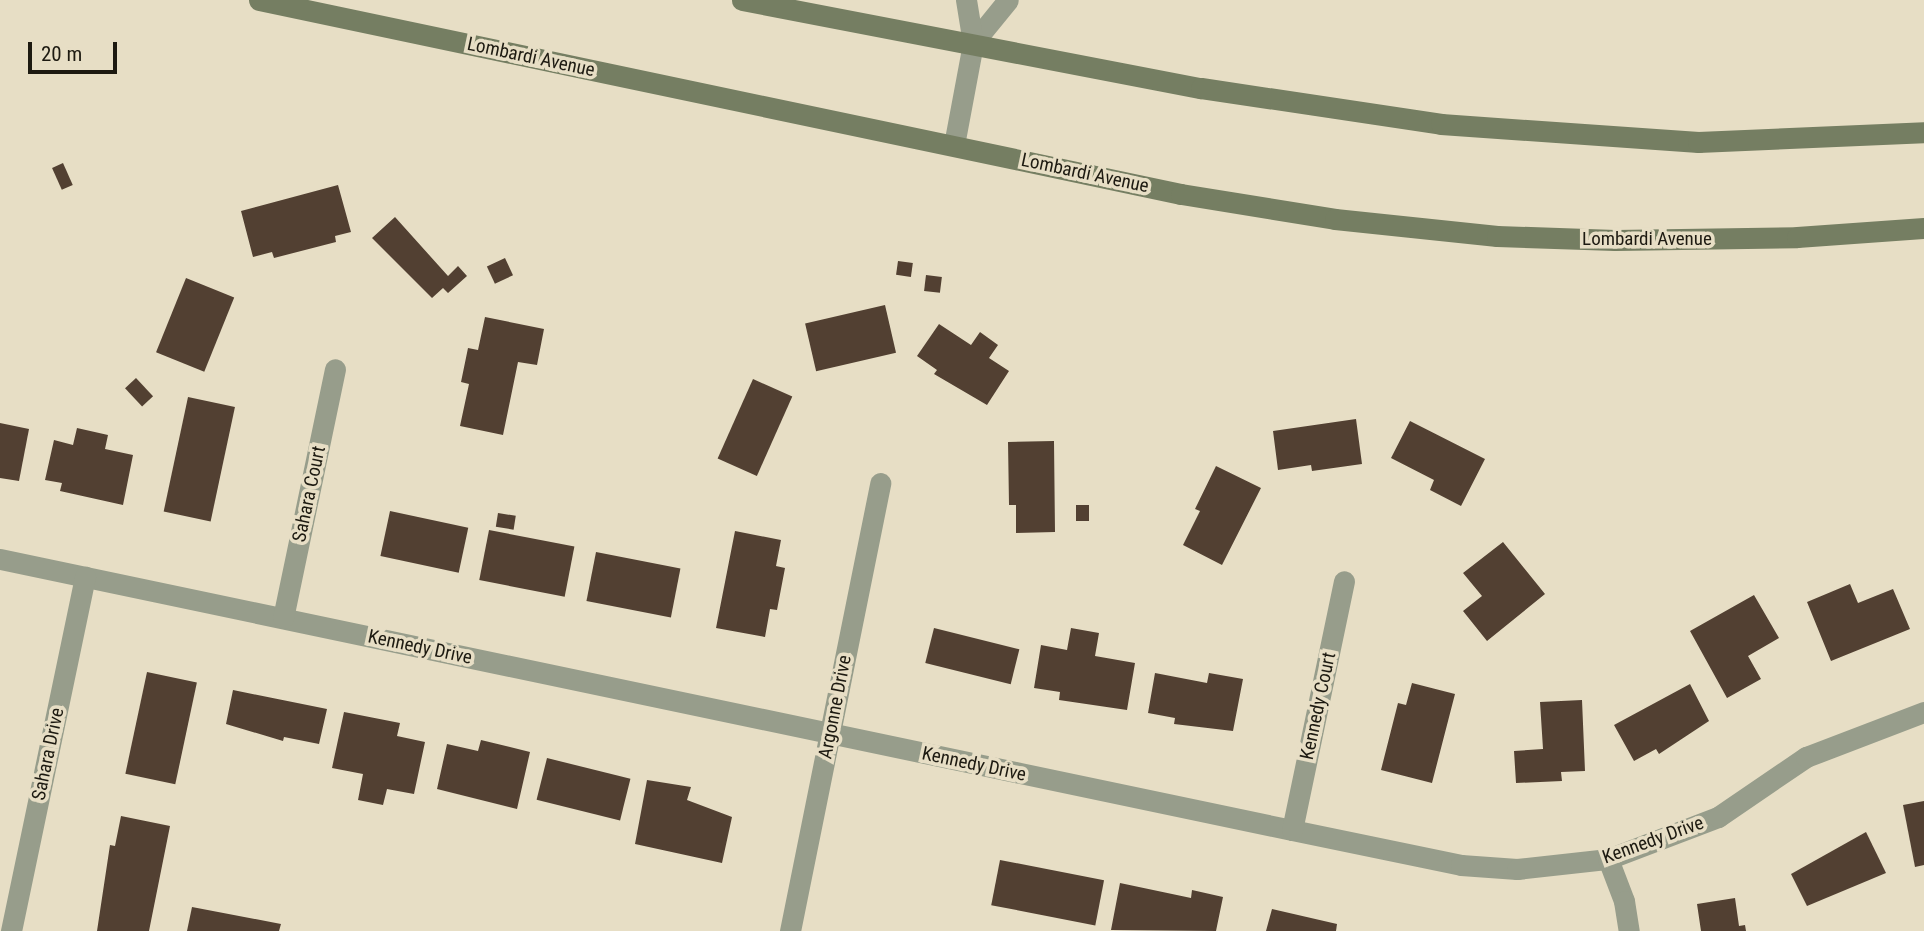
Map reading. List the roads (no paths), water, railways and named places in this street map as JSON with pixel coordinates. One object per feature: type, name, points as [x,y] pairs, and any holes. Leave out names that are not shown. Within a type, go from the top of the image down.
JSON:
[{"type":"main road","name":"Lombardi Avenue","points":[[259,0],[1264,209],[1464,233],[1654,239],[1924,228]]},
{"type":"main road","points":[[742,0],[1276,101],[1474,127],[1698,142],[1924,132]]},
{"type":"street","points":[[954,145],[973,43],[966,0]]},
{"type":"street","points":[[973,43],[1008,0]]},
{"type":"street","name":"Sahara Court","points":[[283,618],[335,369]]},
{"type":"street","name":"Argonne Drive","points":[[790,931],[880,483]]},
{"type":"street","name":"Kennedy Drive","points":[[0,559],[1461,865],[1517,869],[1608,859],[1718,817],[1806,757],[1924,712]]},
{"type":"street","name":"Sahara Drive","points":[[11,931],[85,577]]},
{"type":"street","name":"Kennedy Court","points":[[1292,830],[1344,581]]},
{"type":"street","points":[[1608,859],[1624,901],[1629,931]]}]
